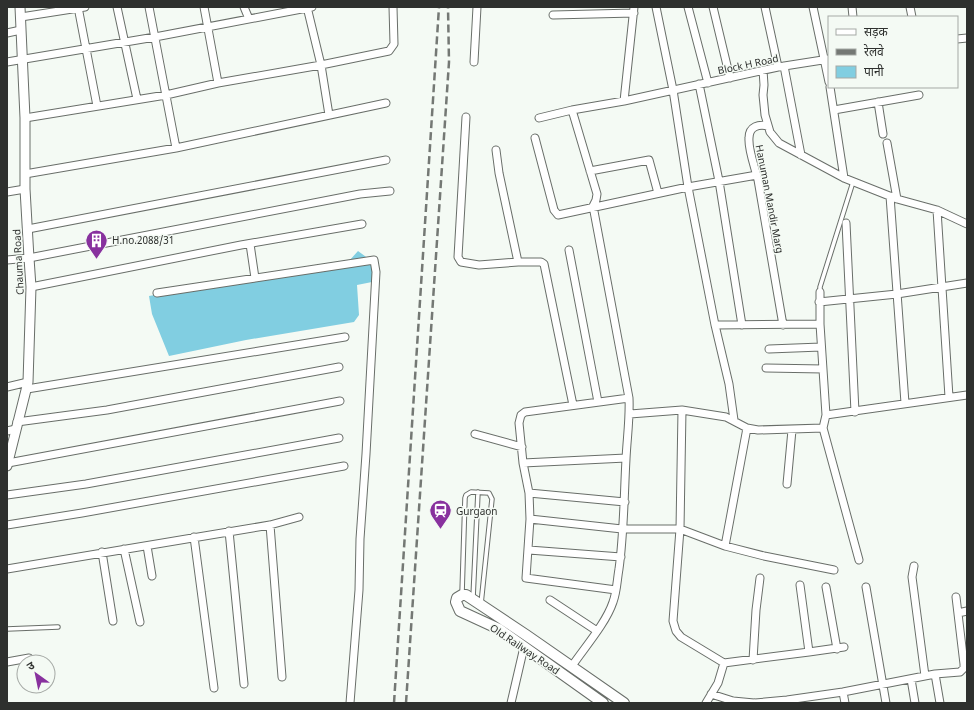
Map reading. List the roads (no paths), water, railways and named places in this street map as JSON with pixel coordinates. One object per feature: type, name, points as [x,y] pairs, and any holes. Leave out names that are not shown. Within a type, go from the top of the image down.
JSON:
[{"type":"main road","name":"Old Railway Road","points":[[603,703],[499,629],[460,610],[456,602],[457,598],[462,595],[466,595],[572,666],[624,703]]},
{"type":"street","name":"Chauma Road","points":[[7,464],[13,427],[27,386],[31,287],[25,174],[25,118],[20,7]]},
{"type":"street","points":[[21,17],[81,7],[86,49],[97,106]]},
{"type":"street","points":[[117,7],[136,99]]},
{"type":"street","points":[[149,7],[176,148]]},
{"type":"street","points":[[204,7],[218,83]]},
{"type":"street","points":[[244,7],[249,19]]},
{"type":"street","points":[[7,62],[155,37],[249,19],[282,10],[309,7],[321,65],[329,115]]},
{"type":"street","points":[[25,118],[166,95],[218,83],[321,65],[389,51],[394,44],[393,7]]},
{"type":"street","points":[[474,62],[477,7]]},
{"type":"street","points":[[656,7],[672,90],[688,187],[715,325],[729,384],[734,420]]},
{"type":"street","points":[[688,7],[708,82]]},
{"type":"street","points":[[713,7],[730,78]]},
{"type":"street","points":[[765,7],[781,67],[800,155]]},
{"type":"street","points":[[813,7],[827,60],[828,71]]},
{"type":"street","points":[[554,15],[634,10],[624,101]]},
{"type":"street","points":[[7,33],[21,30]]},
{"type":"street","name":"Block H Road","points":[[539,118],[763,70],[827,60]]},
{"type":"street","points":[[763,70],[763,95],[765,115],[768,126]]},
{"type":"street","points":[[699,84],[719,181],[742,325]]},
{"type":"street","points":[[830,88],[844,178]]},
{"type":"street","points":[[834,110],[919,95]]},
{"type":"street","points":[[878,102],[883,134]]},
{"type":"street","points":[[25,174],[176,148],[386,103]]},
{"type":"street","points":[[572,110],[597,194],[594,206],[629,398],[630,414],[626,458],[625,502],[616,590],[613,603],[597,631],[572,666]]},
{"type":"street","points":[[466,117],[458,257],[461,262],[479,265],[518,262],[541,262],[544,265],[573,405]]},
{"type":"street","name":"Hanuman Mandir Marg","points":[[783,325],[757,175],[748,136],[757,125],[761,124],[768,126],[770,132],[779,143],[844,178],[893,198],[938,210],[967,224]]},
{"type":"street","points":[[535,138],[555,212],[561,215],[594,206],[719,181],[757,175]]},
{"type":"street","points":[[887,143],[893,198],[897,294],[905,403]]},
{"type":"street","points":[[496,150],[499,172],[518,262]]},
{"type":"street","points":[[28,229],[386,160]]},
{"type":"street","points":[[590,171],[649,160],[658,193]]},
{"type":"street","points":[[7,192],[26,189]]},
{"type":"street","points":[[7,260],[29,258],[360,194],[390,191]]},
{"type":"street","points":[[938,210],[949,397]]},
{"type":"street","points":[[846,223],[855,412]]},
{"type":"street","points":[[31,287],[250,244],[362,224]]},
{"type":"street","points":[[250,244],[255,278]]},
{"type":"street","points":[[569,250],[598,402]]},
{"type":"street","points":[[157,293],[374,260],[376,272],[358,597],[350,703]]},
{"type":"street","points":[[820,302],[897,294],[967,283]]},
{"type":"street","points":[[820,292],[821,347],[826,415],[823,428],[859,560]]},
{"type":"street","points":[[715,325],[820,324]]},
{"type":"street","points":[[7,387],[27,386],[345,337]]},
{"type":"street","points":[[769,349],[821,347]]},
{"type":"street","points":[[13,427],[339,367]]},
{"type":"street","points":[[766,368],[823,369]]},
{"type":"street","points":[[826,415],[967,395]]},
{"type":"street","points":[[616,590],[526,578],[530,519],[529,493],[523,463],[519,423],[521,415],[525,412],[629,398]]},
{"type":"street","points":[[7,464],[340,400]]},
{"type":"street","points":[[630,414],[682,410],[726,417],[747,428],[758,430],[823,428]]},
{"type":"street","points":[[682,410],[680,529],[673,621],[676,631],[681,637],[724,663],[840,648],[826,587]]},
{"type":"street","points":[[725,546],[747,428]]},
{"type":"street","points":[[787,484],[792,430]]},
{"type":"street","points":[[475,434],[522,447]]},
{"type":"street","points":[[7,494],[86,484],[339,438]]},
{"type":"street","points":[[523,463],[626,458]]},
{"type":"street","points":[[7,525],[344,466]]},
{"type":"street","points":[[529,493],[625,502]]},
{"type":"street","points":[[7,569],[270,525],[299,517]]},
{"type":"street","points":[[530,519],[622,529],[680,529],[725,546],[764,556],[834,570]]},
{"type":"street","points":[[270,525],[282,677]]},
{"type":"street","points":[[228,532],[244,684]]},
{"type":"street","points":[[194,537],[214,688]]},
{"type":"street","points":[[147,546],[152,576]]},
{"type":"street","points":[[124,549],[140,622]]},
{"type":"street","points":[[528,550],[620,557]]},
{"type":"street","points":[[102,552],[113,621]]},
{"type":"street","points":[[914,566],[912,576],[924,676]]},
{"type":"street","points":[[753,660],[756,610],[760,578]]},
{"type":"street","points":[[800,585],[809,652]]},
{"type":"street","points":[[866,586],[886,703]]},
{"type":"street","points":[[712,694],[733,701],[754,703],[843,692],[935,674],[960,672],[964,668],[964,664],[956,597]]},
{"type":"street","points":[[550,600],[597,631]]},
{"type":"street","points":[[958,613],[967,611]]},
{"type":"street","points":[[511,703],[524,647]]},
{"type":"street","points":[[706,703],[718,683],[724,663]]},
{"type":"street","points":[[935,674],[940,703]]},
{"type":"street","points":[[911,679],[915,703]]},
{"type":"street","points":[[843,692],[845,703]]},
{"type":"lane","points":[[820,292],[820,287],[853,182]]},
{"type":"lane","points":[[478,492],[489,493],[492,497],[477,603],[478,492]]},
{"type":"lane","name":"Old Railway Road","points":[[462,595],[465,498],[468,493],[478,492]]},
{"type":"lane","points":[[7,629],[58,627]]},
{"type":"water","points":[[358,251],[373,262],[372,282],[357,285],[359,315],[354,322],[246,340],[169,356],[152,314],[149,296],[349,261]]},
{"type":"railway","points":[[394,703],[439,7]]},
{"type":"railway","points":[[406,703],[449,62],[448,7]]},
{"type":"place","name":"H.no.2088/31","points":[[96,260]]},
{"type":"place","name":"Gurgaon","points":[[440,530]]}]
